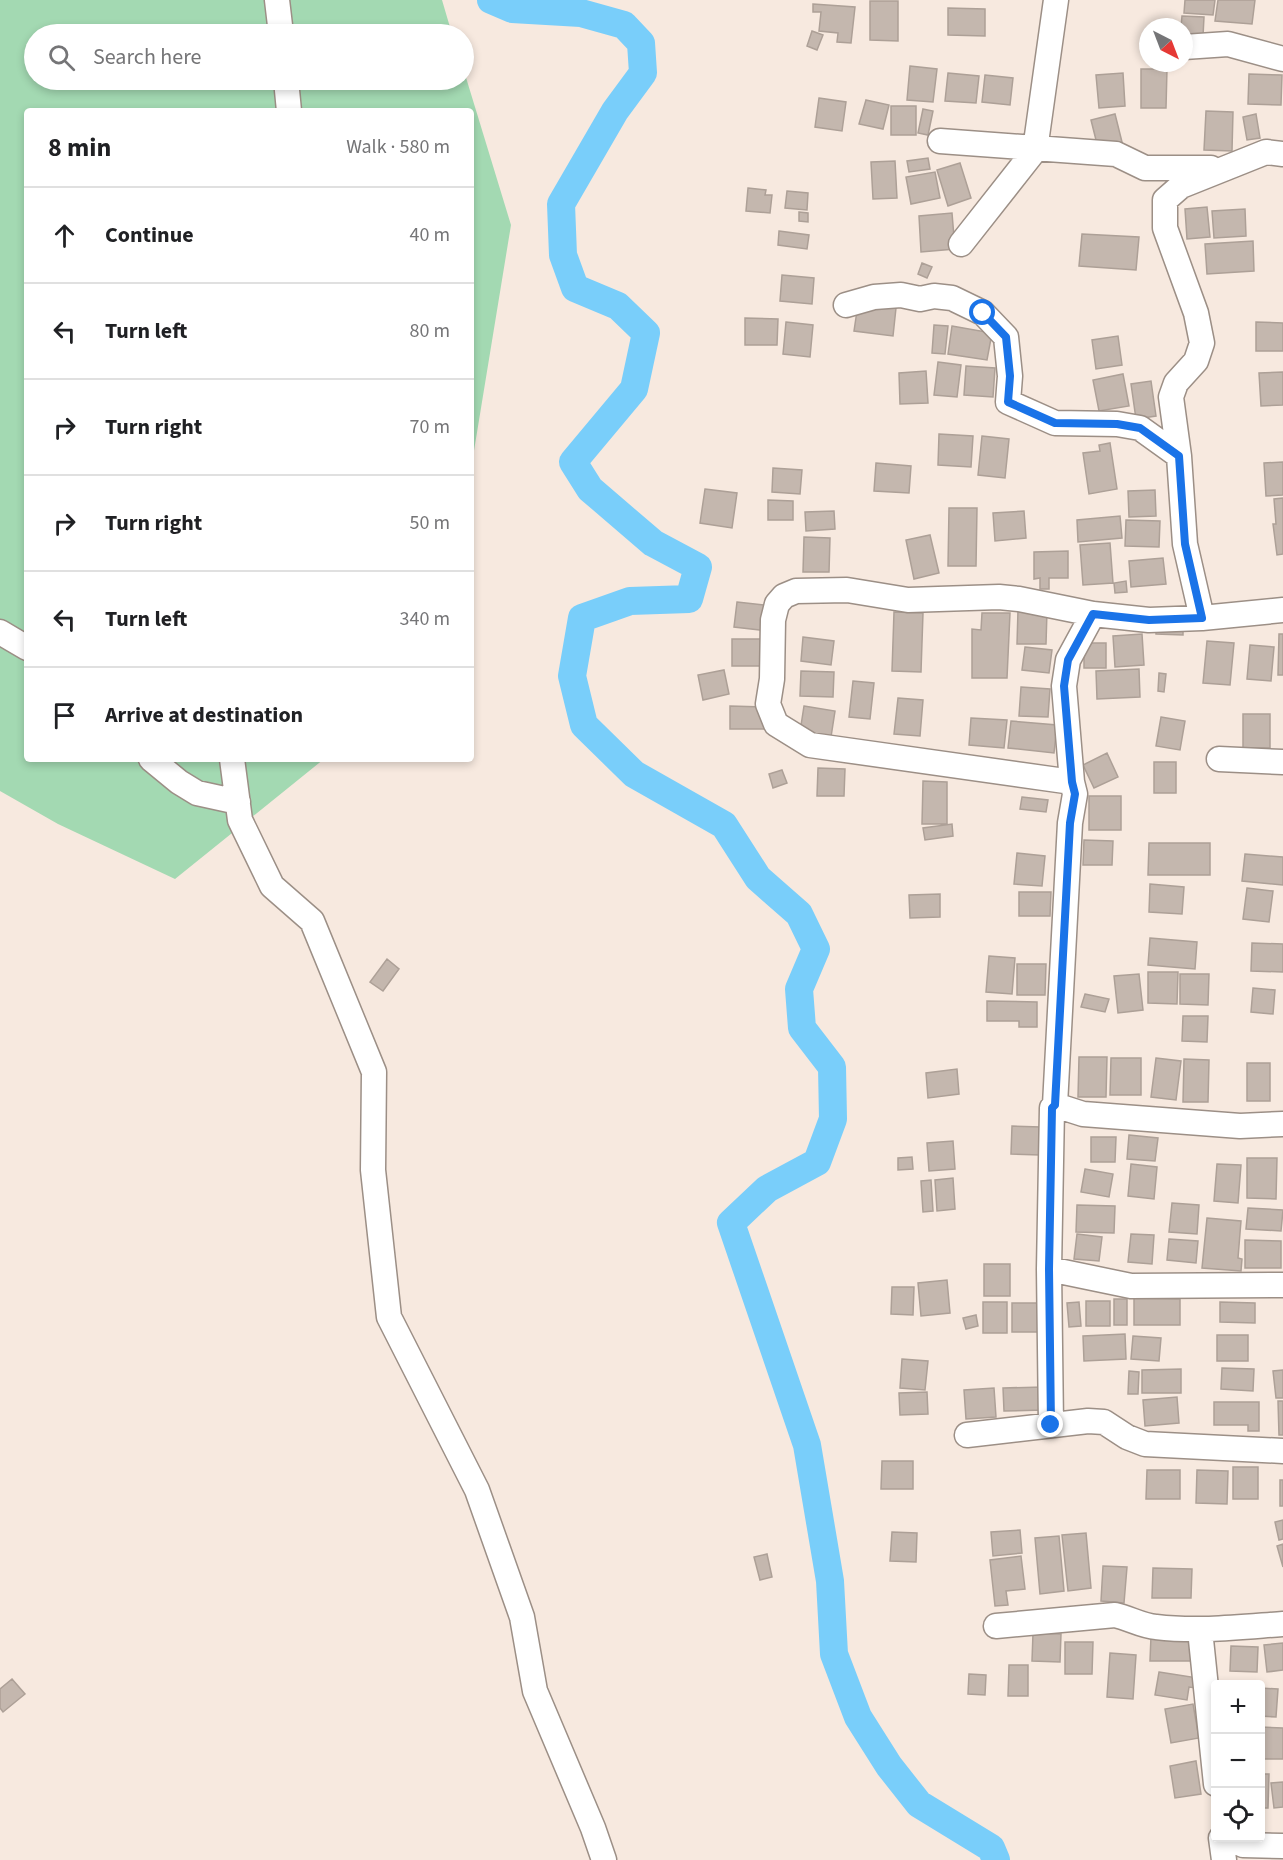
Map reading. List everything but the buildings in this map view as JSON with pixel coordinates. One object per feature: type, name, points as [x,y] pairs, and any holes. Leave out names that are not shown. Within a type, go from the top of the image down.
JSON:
[{"type":"street","points":[[277,0],[280,24]]},
{"type":"street","points":[[961,244],[1035,150],[1056,0]]},
{"type":"street","points":[[1193,46],[1228,44],[1283,59]]},
{"type":"street","points":[[287,90],[289,108]]},
{"type":"street","points":[[940,141],[1035,150],[1116,154],[1145,168],[1225,168]]},
{"type":"street","points":[[1165,200],[1181,186],[1225,168],[1266,153],[1283,153]]},
{"type":"street","points":[[1145,168],[1165,200],[1165,228],[1196,313],[1202,343],[1196,361],[1176,383],[1171,397],[1179,456],[1185,544],[1202,618]]},
{"type":"street","points":[[846,305],[874,297],[901,295],[920,299],[934,296],[952,298],[983,313],[1006,337],[1010,376],[1008,402],[1055,423],[1117,424],[1140,428],[1179,456]]},
{"type":"street","points":[[1072,782],[810,745],[776,724],[768,704],[772,680],[773,620],[777,604],[784,597],[796,591],[847,590],[908,600],[1009,598],[1093,614],[1149,620],[1202,618],[1283,610]]},
{"type":"street","points":[[1051,1425],[1049,1269],[1052,1108],[1055,1105],[1070,823],[1075,794],[1064,686],[1068,660],[1093,614]]},
{"type":"street","points":[[0,632],[24,646]]},
{"type":"street","points":[[1219,759],[1283,762]]},
{"type":"street","points":[[155,762],[196,793],[238,802]]},
{"type":"street","points":[[232,762],[240,820],[272,886],[312,921],[374,1072],[373,1170],[389,1317],[477,1490],[522,1617],[535,1691],[593,1828],[604,1860]]},
{"type":"street","points":[[1055,1105],[1083,1114],[1240,1126],[1283,1124]]},
{"type":"street","points":[[1049,1269],[1131,1286],[1283,1285]]},
{"type":"street","points":[[967,1435],[1088,1421],[1104,1422],[1127,1437],[1144,1444],[1283,1451]]},
{"type":"street","points":[[996,1626],[1115,1615],[1153,1627],[1200,1630],[1283,1624]]},
{"type":"street","points":[[1200,1630],[1211,1743]]},
{"type":"street","points":[[1228,1847],[1283,1846]]},
{"type":"green space","points":[[0,0],[442,0],[449,24],[24,24],[24,90],[470,90],[511,225],[474,451],[474,108],[24,108],[24,762],[320,762],[175,879],[58,824],[0,791]]},
{"type":"waterway","points":[[491,0],[512,9],[581,13],[624,25],[641,43],[643,73],[615,111],[561,204],[563,255],[575,288],[618,306],[646,333],[634,389],[573,462],[590,489],[653,543],[698,567],[689,599],[630,601],[582,618],[572,676],[584,725],[634,774],[724,825],[758,878],[799,914],[816,949],[799,989],[802,1028],[832,1067],[833,1119],[817,1162],[767,1189],[731,1223],[807,1445],[830,1581],[834,1654],[858,1717],[889,1766],[919,1804],[991,1848],[996,1860]]},
{"type":"route","points":[[983,313],[1006,337],[1010,376],[1008,402],[1055,423],[1117,424],[1140,428],[1179,456],[1185,544],[1202,618],[1149,620],[1093,614],[1068,660],[1064,686],[1075,794],[1070,823],[1055,1105],[1052,1108],[1049,1269],[1051,1425]]}]
